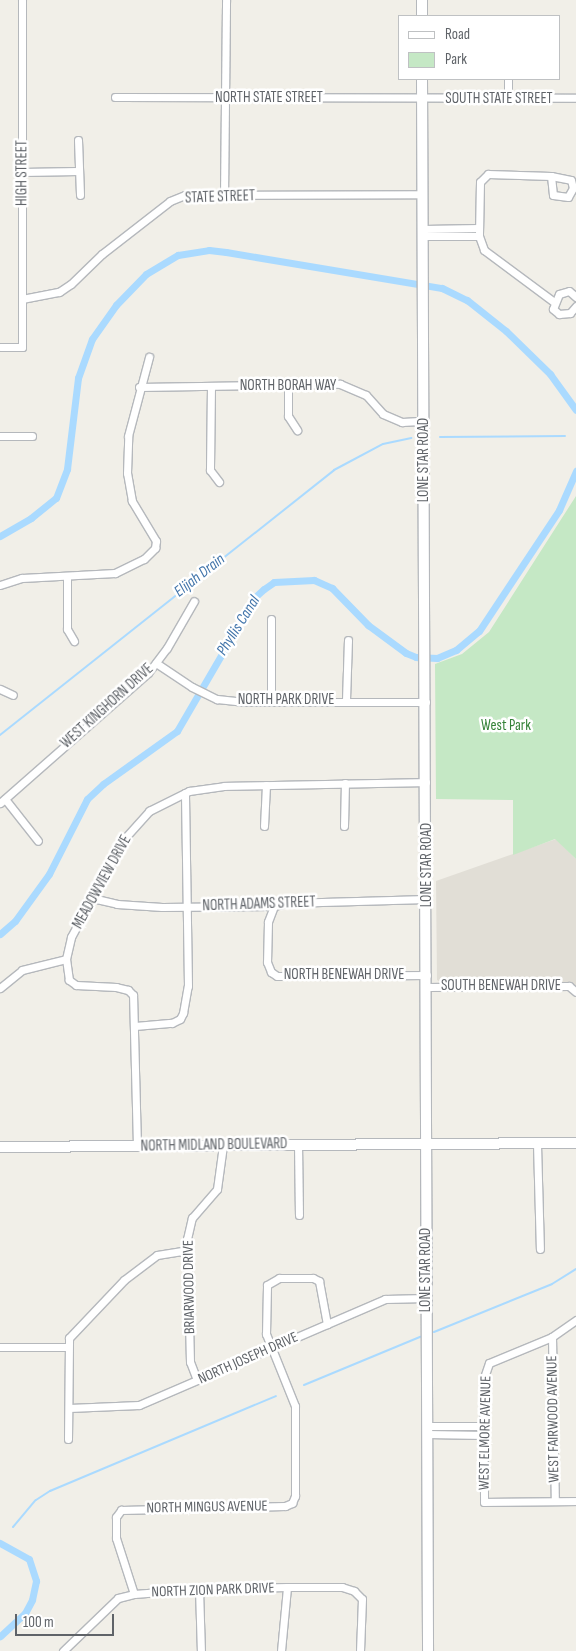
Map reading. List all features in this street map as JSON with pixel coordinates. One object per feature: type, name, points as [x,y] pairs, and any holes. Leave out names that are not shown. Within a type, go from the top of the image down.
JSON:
[{"type":"main road","points":[[422,0],[422,15]]},
{"type":"main road","name":"LONE STAR ROAD","points":[[422,80],[428,1143],[426,1298],[428,1651]]},
{"type":"main road","name":"NORTH MIDLAND BOULEVARD","points":[[0,1147],[576,1143]]},
{"type":"street","name":"HIGH STREET","points":[[0,347],[22,347],[22,0]]},
{"type":"street","points":[[224,196],[226,0]]},
{"type":"street","points":[[508,80],[508,99]]},
{"type":"street","name":"NORTH STATE STREET","points":[[115,97],[422,98]]},
{"type":"street","name":"SOUTH STATE STREET","points":[[422,98],[576,98]]},
{"type":"street","points":[[78,140],[80,195]]},
{"type":"street","points":[[22,172],[78,171]]},
{"type":"street","points":[[551,176],[488,174],[480,182],[479,232],[484,250],[554,302]]},
{"type":"street","name":"STATE STREET","points":[[22,299],[59,292],[71,284],[102,254],[170,201],[185,195],[423,194]]},
{"type":"street","points":[[424,232],[479,232]]},
{"type":"street","points":[[576,297],[570,291],[559,294],[554,302],[553,309],[559,314],[570,313],[576,306]]},
{"type":"street","points":[[0,586],[22,578],[115,573],[144,559],[155,548],[156,541],[132,501],[127,473],[128,436],[139,387],[149,357]]},
{"type":"street","points":[[211,386],[210,470],[219,482]]},
{"type":"street","points":[[288,386],[288,416],[297,430]]},
{"type":"street","name":"NORTH BORAH WAY","points":[[139,387],[352,387],[366,395],[383,414],[402,422],[424,421]]},
{"type":"street","points":[[0,436],[32,436]]},
{"type":"street","points":[[67,577],[67,629],[74,642]]},
{"type":"street","name":"WEST KINGHORN DRIVE","points":[[38,841],[2,801],[148,674],[194,601]]},
{"type":"street","points":[[271,619],[271,702]]},
{"type":"street","points":[[346,700],[348,640]]},
{"type":"street","name":"NORTH PARK DRIVE","points":[[156,663],[195,689],[207,694],[244,702],[346,700],[426,702]]},
{"type":"street","points":[[0,689],[13,695]]},
{"type":"street","name":"MEADOWVIEW DRIVE","points":[[66,959],[72,937],[124,839],[149,811],[185,793],[224,786],[426,782]]},
{"type":"street","points":[[344,826],[345,783]]},
{"type":"street","points":[[264,826],[266,785]]},
{"type":"street","points":[[135,1026],[172,1023],[180,1019],[188,986],[185,793]]},
{"type":"street","name":"NORTH ADAMS STREET","points":[[92,898],[117,904],[187,907],[274,906],[287,903],[427,899]]},
{"type":"street","name":"NORTH BENEWAH DRIVE","points":[[274,906],[268,922],[267,962],[270,972],[277,976],[427,975]]},
{"type":"street","points":[[0,988],[22,970],[66,959],[69,980],[76,985],[128,990],[134,1005],[137,1146]]},
{"type":"street","name":"SOUTH BENEWAH DRIVE","points":[[427,987],[570,986],[575,990]]},
{"type":"street","points":[[298,1144],[298,1214]]},
{"type":"street","points":[[536,1144],[540,1249]]},
{"type":"street","name":"BRIARWOOD DRIVE","points":[[197,1380],[190,1362],[187,1250],[192,1218],[217,1189],[223,1145]]},
{"type":"street","points":[[68,1439],[69,1338],[124,1280],[156,1255],[187,1250]]},
{"type":"street","points":[[270,1347],[266,1334],[265,1296],[267,1285],[272,1280],[313,1278],[319,1281],[327,1324]]},
{"type":"street","name":"NORTH JOSEPH DRIVE","points":[[69,1408],[129,1407],[197,1380],[385,1299],[426,1298]]},
{"type":"street","points":[[552,1337],[576,1320]]},
{"type":"street","name":"WEST ELMORE AVENUE","points":[[552,1337],[489,1364],[483,1380],[484,1502],[555,1501]]},
{"type":"street","name":"WEST FAIRWOOD AVENUE","points":[[552,1337],[555,1501]]},
{"type":"street","points":[[0,1347],[68,1347]]},
{"type":"street","name":"NORTH MINGUS AVENUE","points":[[134,1594],[116,1538],[116,1517],[121,1510],[285,1506],[292,1503],[296,1496],[296,1406],[270,1347]]},
{"type":"street","points":[[427,1430],[484,1426]]},
{"type":"street","points":[[427,1430],[484,1435]]},
{"type":"street","points":[[555,1501],[576,1501]]},
{"type":"street","points":[[281,1651],[287,1587]]},
{"type":"street","name":"NORTH ZION PARK DRIVE","points":[[63,1651],[118,1598],[134,1594],[199,1589],[287,1587],[342,1587],[354,1591],[362,1599],[360,1651]]},
{"type":"street","points":[[199,1589],[201,1651]]},
{"type":"shaded area","points":[[556,839],[576,859],[576,985],[442,983],[437,980],[436,881]]},
{"type":"green space","name":"West Park","points":[[576,496],[576,859],[555,839],[513,855],[513,800],[436,799],[435,664],[462,654],[489,632]]},
{"type":"waterway","name":"Phyllis Canal","points":[[0,536],[31,518],[56,498],[67,469],[78,378],[92,339],[116,305],[146,274],[178,255],[209,250],[226,252],[442,288],[467,300],[506,331],[550,374],[576,410]]},
{"type":"waterway","name":"Elijah Drain","points":[[440,437],[565,436]]},
{"type":"waterway","name":"Elijah Drain","points":[[0,735],[334,470],[383,444],[411,438]]},
{"type":"waterway","name":"Phyllis Canal","points":[[0,934],[15,921],[49,874],[87,799],[103,784],[177,731],[255,597],[264,589],[274,582],[314,580],[332,588],[368,625],[406,653],[416,657],[437,658],[456,650],[479,631],[559,510],[576,471]]},
{"type":"waterway","points":[[434,1332],[552,1284],[576,1269]]},
{"type":"waterway","points":[[304,1385],[420,1337]]},
{"type":"waterway","points":[[13,1527],[36,1500],[50,1491],[276,1396]]},
{"type":"waterway","name":"Phyllis Canal","points":[[0,1543],[29,1559],[36,1581],[32,1600],[25,1613],[0,1636]]}]
